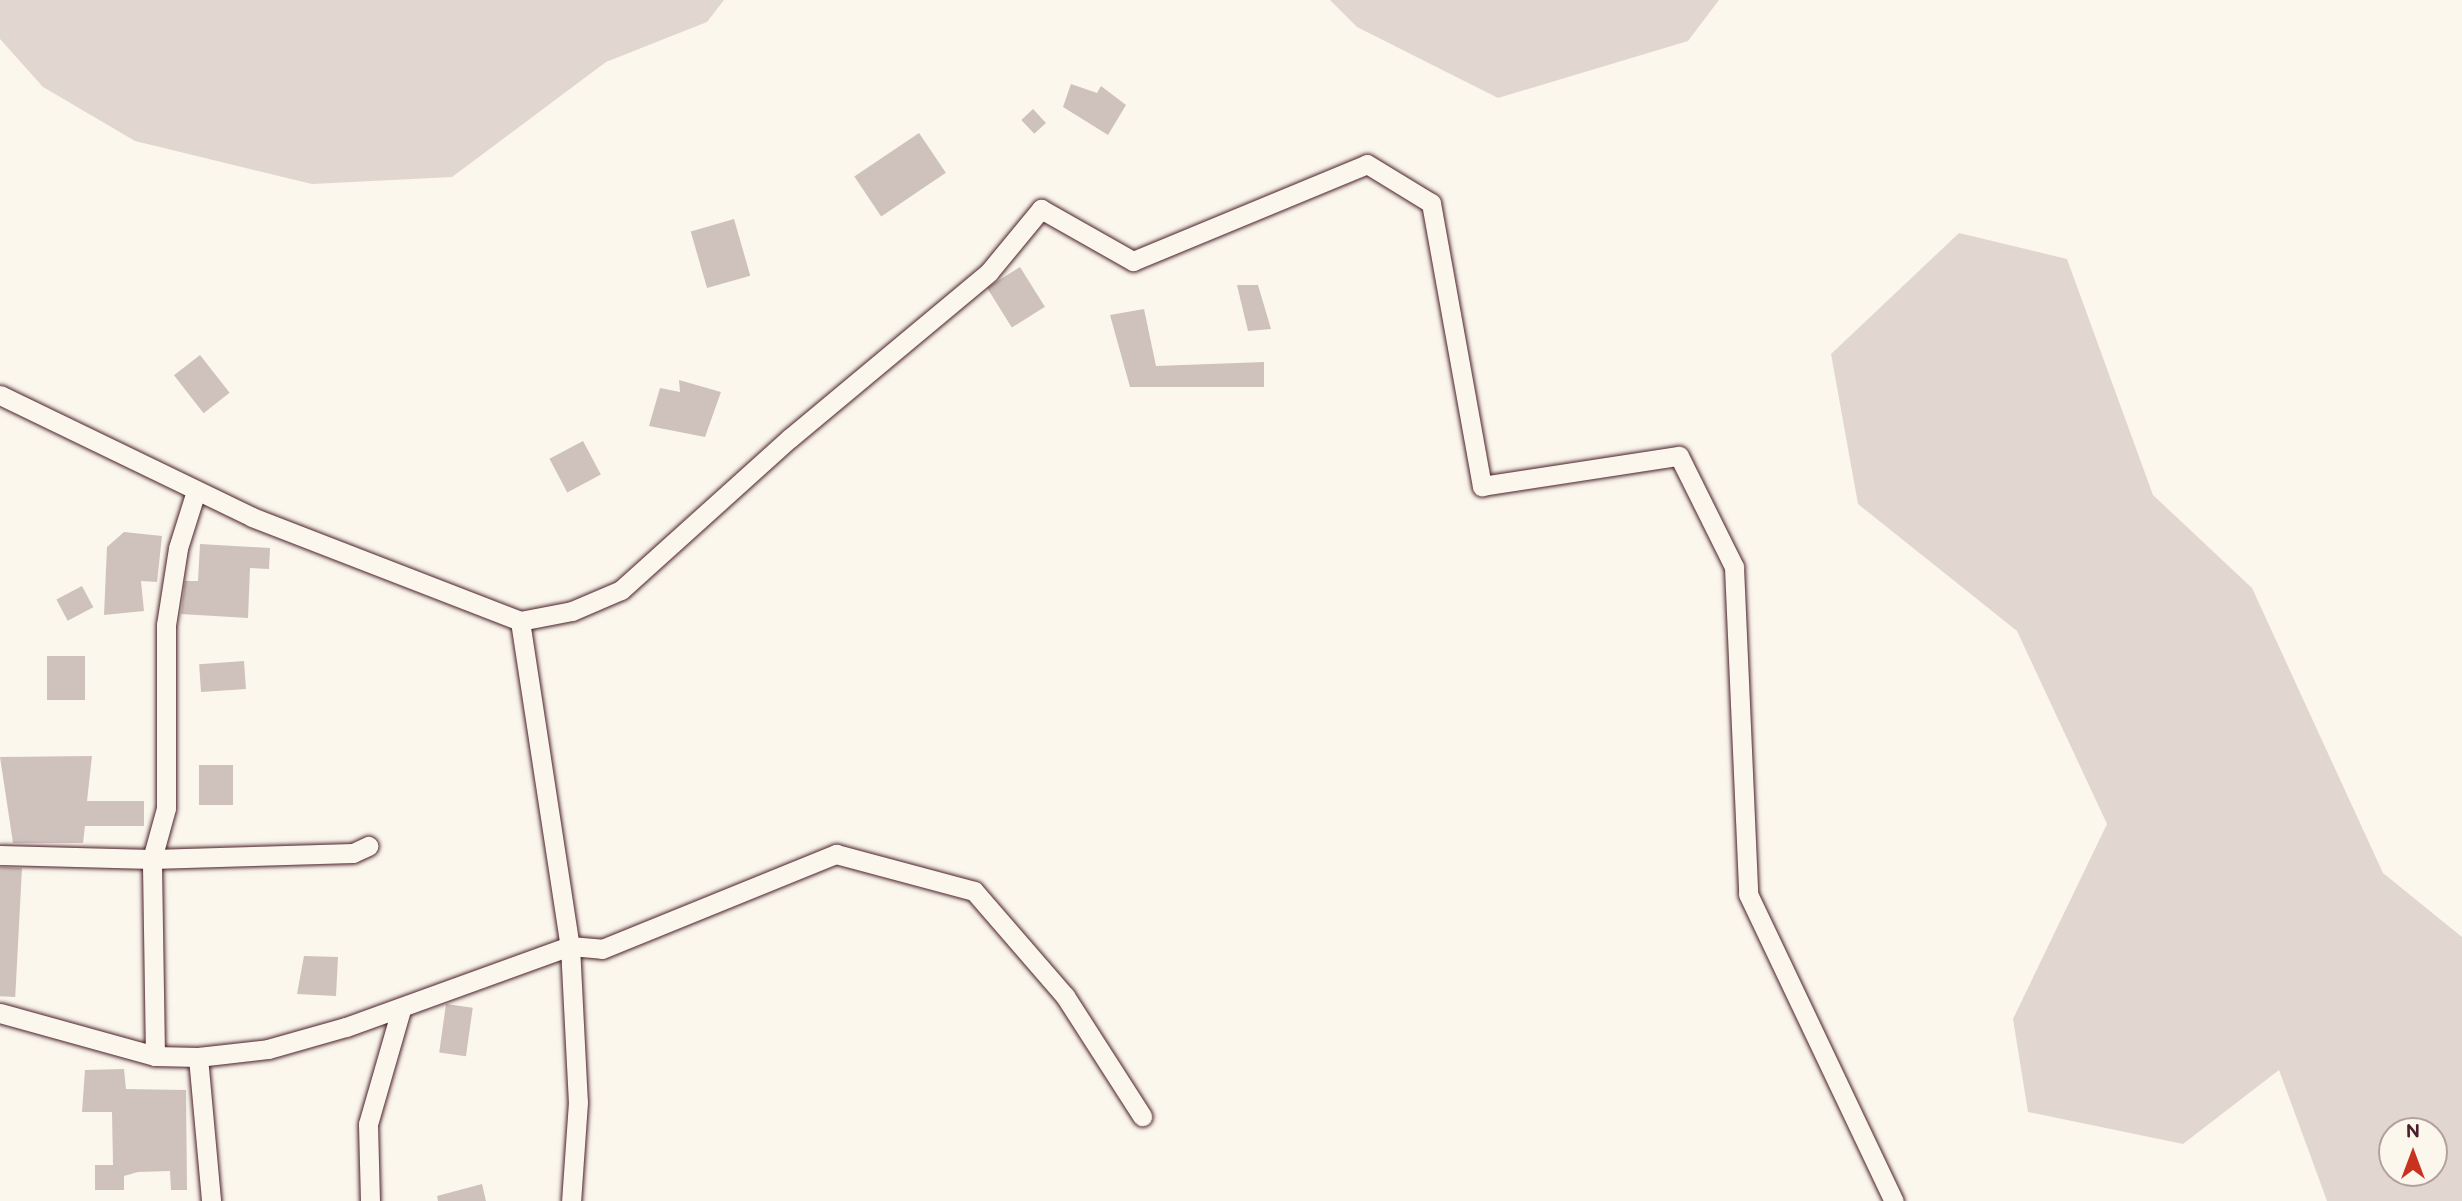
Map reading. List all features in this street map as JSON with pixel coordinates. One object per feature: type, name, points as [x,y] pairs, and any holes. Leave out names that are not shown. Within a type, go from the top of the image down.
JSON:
[{"type":"street","points":[[0,396],[196,491],[520,621],[572,611],[621,590],[790,438],[989,272],[1041,209],[1133,261],[1367,164],[1431,203],[1482,486],[1679,456],[1734,567],[1748,894],[1895,1201]]},
{"type":"street","points":[[155,1056],[152,859],[168,782],[166,625],[178,548],[196,491]]},
{"type":"street","points":[[520,621],[570,946],[578,1102],[571,1201]]},
{"type":"street","points":[[0,855],[152,859],[353,853],[368,846]]},
{"type":"street","points":[[0,1013],[155,1056],[198,1058],[268,1049],[401,1010],[570,946],[603,949],[836,854],[974,891],[1065,996],[1142,1116]]},
{"type":"street","points":[[370,1201],[368,1124],[401,1010]]},
{"type":"street","points":[[198,1058],[211,1201]]},
{"type":"shaded area","points":[[0,0],[724,0],[707,22],[606,62],[452,177],[312,184],[135,141],[43,87],[0,39]]},
{"type":"shaded area","points":[[1330,0],[1719,0],[1688,41],[1498,98],[1357,27]]},
{"type":"shaded area","points":[[1959,233],[2067,259],[2153,495],[2252,588],[2383,873],[2462,937],[2462,1201],[2327,1201],[2279,1070],[2183,1144],[2028,1112],[2013,1019],[2107,824],[2017,631],[1858,504],[1831,354]]},
{"type":"building","points":[[1071,84],[1097,93],[1101,86],[1126,105],[1108,135],[1063,107]]},
{"type":"building","points":[[1033,109],[1046,123],[1034,134],[1021,120]]},
{"type":"building","points":[[919,133],[946,173],[881,216],[854,177]]},
{"type":"building","points":[[734,219],[750,276],[707,288],[691,231]]},
{"type":"building","points":[[1020,267],[1045,307],[1012,328],[987,288]]},
{"type":"building","points":[[1237,285],[1258,285],[1271,329],[1248,331]]},
{"type":"building","points":[[1144,309],[1156,366],[1264,362],[1264,387],[1130,387],[1110,315]]},
{"type":"building","points":[[200,355],[230,393],[204,413],[174,375]]},
{"type":"building","points":[[679,380],[721,392],[705,437],[649,426],[660,388],[680,392]]},
{"type":"building","points":[[583,441],[601,475],[567,492],[549,459]]},
{"type":"building","points":[[124,532],[162,536],[157,582],[141,581],[144,611],[104,615],[107,547]]},
{"type":"building","points":[[200,544],[270,548],[269,569],[250,568],[248,618],[181,614],[185,581],[198,581]]},
{"type":"building","points":[[82,586],[93,607],[68,621],[56,600]]},
{"type":"building","points":[[47,656],[85,656],[85,700],[47,700]]},
{"type":"building","points":[[244,661],[246,689],[201,692],[199,664]]},
{"type":"building","points":[[92,756],[87,801],[144,801],[144,826],[85,826],[83,843],[13,843],[0,757]]},
{"type":"building","points":[[199,765],[233,765],[233,805],[199,805]]},
{"type":"building","points":[[0,867],[22,868],[15,997],[0,996]]},
{"type":"building","points":[[304,956],[338,957],[336,996],[297,994]]},
{"type":"building","points":[[446,1004],[473,1008],[466,1056],[439,1053]]},
{"type":"building","points":[[124,1069],[126,1089],[186,1090],[187,1190],[171,1190],[170,1171],[138,1172],[124,1176],[124,1190],[95,1190],[95,1165],[113,1165],[112,1112],[82,1112],[85,1070]]},
{"type":"building","points":[[482,1184],[486,1201],[438,1201],[437,1196]]}]
